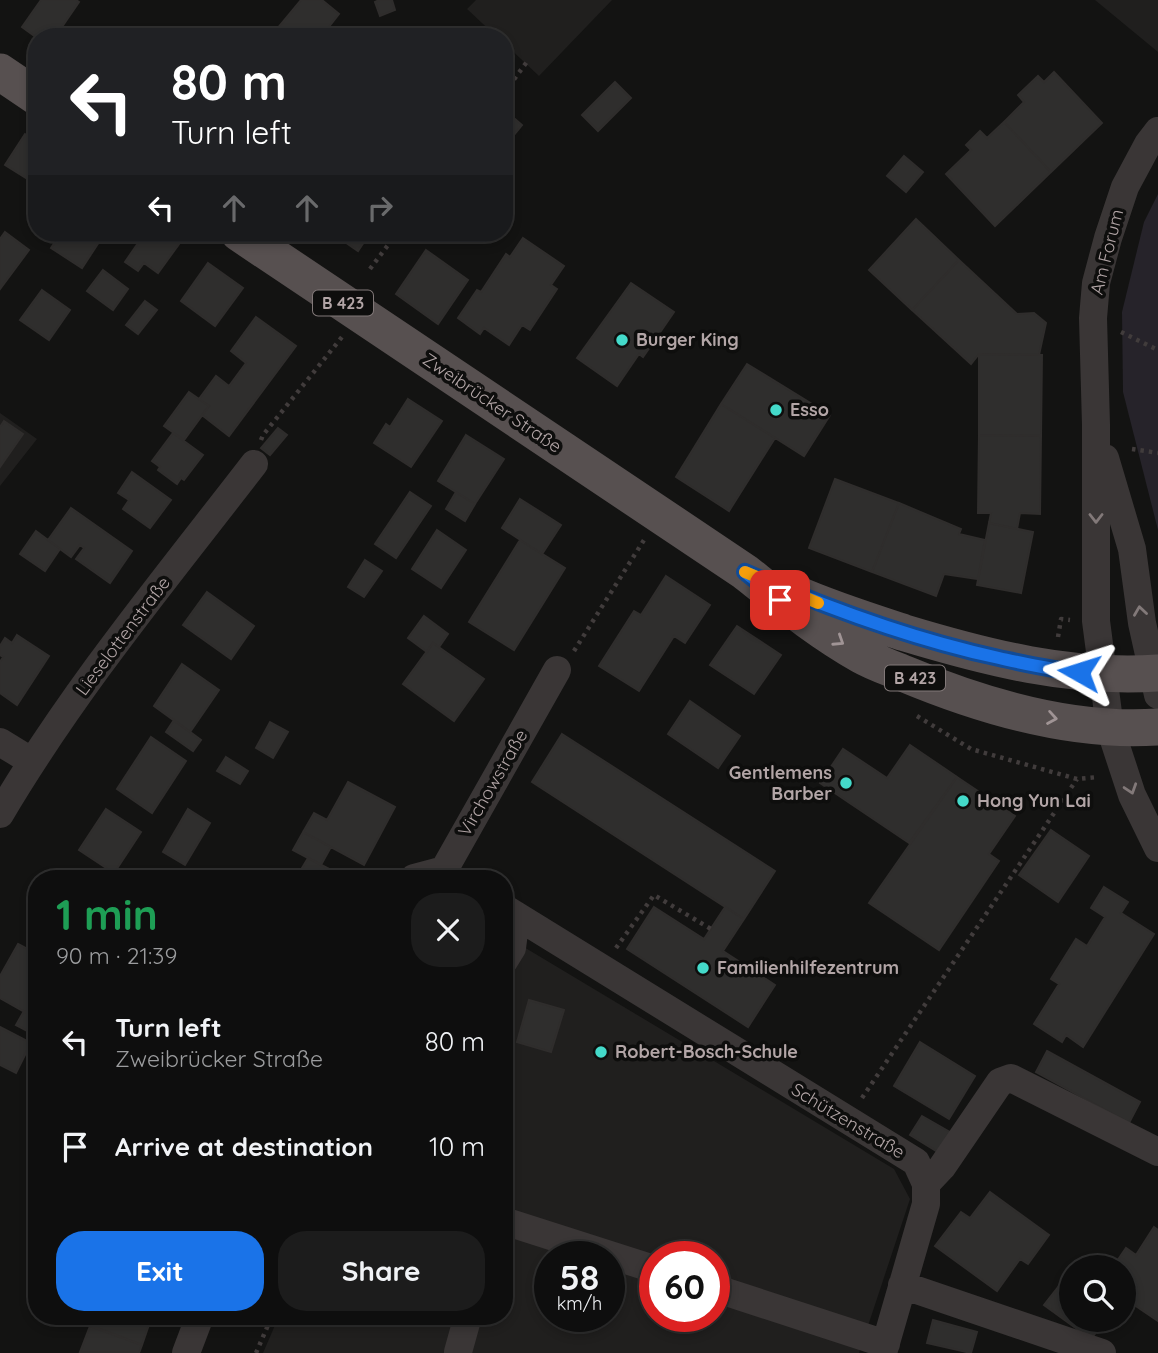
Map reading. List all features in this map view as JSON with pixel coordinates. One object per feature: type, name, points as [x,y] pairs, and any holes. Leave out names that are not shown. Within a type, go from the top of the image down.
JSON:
[{"type":"main road","points":[[0,72],[28,91]]},
{"type":"main road","name":"Zweibrücker Straße","points":[[252,242],[745,572],[798,614],[862,656],[947,691],[1036,716],[1110,728],[1158,727]]},
{"type":"main road","name":"Zweibrücker Straße","points":[[745,572],[808,600],[958,649],[1053,670],[1156,680]]},
{"type":"street","name":"Am Forum","points":[[1110,728],[1096,621],[1093,317],[1097,283],[1121,200],[1148,144],[1158,131]]},
{"type":"street","name":"Am Forum","points":[[1096,425],[1132,549],[1142,623],[1156,680]]},
{"type":"street","name":"Lieselottenstraße","points":[[0,814],[31,761],[107,654],[254,464]]},
{"type":"street","name":"Am Forum","points":[[1132,549],[1158,582]]},
{"type":"street","name":"Virchowstraße","points":[[452,870],[557,670]]},
{"type":"street","points":[[1110,728],[1132,794],[1158,848]]},
{"type":"street","points":[[0,742],[31,761]]},
{"type":"street","name":"Schützenstraße","points":[[513,914],[916,1163],[926,1184]]},
{"type":"street","points":[[730,1295],[884,1348],[926,1204],[926,1184],[943,1167],[1000,1082],[1012,1078],[1158,1152]]},
{"type":"street","points":[[513,1224],[639,1264]]},
{"type":"street","points":[[902,1285],[1102,1353]]},
{"type":"street","points":[[186,1353],[197,1325]]},
{"type":"street","points":[[458,1352],[466,1325]]},
{"type":"path","points":[[513,81],[529,59]]},
{"type":"path","points":[[370,269],[390,242]]},
{"type":"path","points":[[254,464],[263,435],[360,314]]},
{"type":"path","points":[[1093,317],[1158,350]]},
{"type":"path","points":[[557,670],[569,659],[660,516]]},
{"type":"path","points":[[1057,645],[1061,619],[1079,620]]},
{"type":"path","points":[[913,713],[971,749],[1077,779],[1101,776]]},
{"type":"path","points":[[847,1121],[1077,779]]},
{"type":"path","points":[[601,969],[654,895],[711,929]]},
{"type":"path","points":[[257,1353],[268,1325]]},
{"type":"shaded area","points":[[476,0],[612,0],[539,76],[513,51],[513,28],[487,28],[467,9]]},
{"type":"shaded area","points":[[1095,0],[1158,0],[1158,52]]},
{"type":"shaded area","points":[[1158,194],[1158,530],[1123,392],[1122,312],[1144,222]]},
{"type":"shaded area","points":[[0,413],[37,439],[0,486]]},
{"type":"shaded area","name":"Robert-Bosch-Schule","points":[[513,940],[894,1169],[910,1199],[859,1353],[263,1353],[275,1325],[513,1325]]},
{"type":"building","points":[[41,0],[79,2],[61,28],[28,28],[28,31],[22,27]]},
{"type":"building","points":[[301,0],[322,0],[339,14],[328,28],[278,28]]},
{"type":"building","points":[[392,0],[395,10],[380,16],[375,2]]},
{"type":"building","points":[[1054,72],[1102,123],[1051,172],[1004,122],[1024,102],[1018,95],[1038,76],[1044,82]]},
{"type":"building","points":[[615,82],[631,98],[598,131],[582,115]]},
{"type":"building","points":[[513,117],[522,125],[513,136]]},
{"type":"building","points":[[1004,122],[1051,172],[995,226],[946,174],[971,150],[966,145],[980,131],[987,138]]},
{"type":"building","points":[[25,134],[28,136],[28,179],[5,165]]},
{"type":"building","points":[[904,156],[923,172],[906,192],[887,176]]},
{"type":"building","points":[[916,219],[959,260],[912,310],[869,270]]},
{"type":"building","points":[[5,232],[29,250],[0,289],[0,239]]},
{"type":"building","points":[[523,238],[564,266],[551,285],[557,289],[530,330],[522,325],[509,345],[484,328],[480,334],[458,318],[477,290],[481,292],[506,254],[510,257]]},
{"type":"building","points":[[55,242],[99,242],[82,268],[51,248]]},
{"type":"building","points":[[139,242],[181,242],[158,273],[144,263],[138,271],[125,262]]},
{"type":"building","points":[[345,242],[364,242],[358,251]]},
{"type":"building","points":[[426,250],[468,280],[438,324],[396,294]]},
{"type":"building","points":[[959,260],[1017,314],[1034,313],[1046,323],[1039,355],[979,354],[971,364],[912,310]]},
{"type":"building","points":[[208,263],[243,288],[215,326],[181,301]]},
{"type":"building","points":[[103,270],[128,289],[113,310],[87,291]]},
{"type":"building","name":"Burger King","points":[[631,283],[674,312],[643,357],[639,354],[617,386],[577,358]]},
{"type":"building","points":[[42,290],[70,310],[49,340],[20,320]]},
{"type":"building","points":[[145,301],[157,310],[138,334],[126,325]]},
{"type":"building","points":[[256,317],[296,346],[229,436],[202,415],[209,406],[199,399],[216,376],[229,386],[246,363],[231,351]]},
{"type":"building","points":[[979,354],[1042,355],[1041,436],[979,435]]},
{"type":"building","name":"Esso","points":[[747,364],[830,415],[804,456],[721,404]]},
{"type":"building","points":[[189,392],[209,406],[184,440],[164,426]]},
{"type":"building","points":[[408,399],[442,421],[411,467],[374,443],[386,424],[390,427]]},
{"type":"building","points":[[721,404],[775,438],[729,511],[676,477]]},
{"type":"building","points":[[4,421],[23,434],[0,467],[0,427]]},
{"type":"building","points":[[278,428],[287,435],[270,455],[261,448]]},
{"type":"building","points":[[173,433],[203,455],[184,480],[181,478],[177,484],[158,470],[160,467],[152,461]]},
{"type":"building","points":[[466,435],[504,459],[475,504],[438,481]]},
{"type":"building","points":[[979,435],[1041,436],[1040,514],[1020,513],[1017,529],[989,523],[991,513],[978,513]]},
{"type":"building","points":[[132,472],[171,500],[150,528],[123,509],[129,500],[118,493]]},
{"type":"building","points":[[835,479],[899,503],[872,572],[809,548]]},
{"type":"building","points":[[410,492],[431,506],[396,558],[375,544]]},
{"type":"building","points":[[456,492],[475,504],[465,521],[446,509]]},
{"type":"building","points":[[520,499],[561,525],[542,554],[502,528]]},
{"type":"building","points":[[899,503],[961,529],[959,534],[985,540],[978,579],[944,574],[936,596],[872,572]]},
{"type":"building","points":[[71,508],[132,551],[110,583],[76,559],[84,548],[80,545],[71,557],[48,540]]},
{"type":"building","points":[[989,523],[1033,532],[1021,593],[977,585]]},
{"type":"building","points":[[437,530],[466,550],[441,588],[412,569]]},
{"type":"building","points":[[36,531],[60,549],[45,571],[20,554]]},
{"type":"building","points":[[520,540],[565,568],[514,650],[469,622]]},
{"type":"building","points":[[365,560],[382,571],[364,597],[348,587]]},
{"type":"building","points":[[666,576],[710,605],[685,643],[674,636],[639,691],[599,666],[634,611],[641,615]]},
{"type":"building","points":[[207,592],[254,626],[231,659],[183,625]]},
{"type":"building","points":[[424,616],[448,634],[439,647],[433,643],[427,652],[408,638]]},
{"type":"building","points":[[737,626],[781,655],[754,694],[710,665]]},
{"type":"building","points":[[17,635],[49,656],[17,705],[0,693],[0,662],[3,657],[0,655],[0,646],[5,638],[12,643]]},
{"type":"building","points":[[433,643],[484,679],[454,721],[403,684]]},
{"type":"building","points":[[182,664],[219,690],[190,732],[154,706]]},
{"type":"building","points":[[690,701],[740,736],[718,768],[668,734]]},
{"type":"building","points":[[174,720],[201,740],[193,751],[166,732]]},
{"type":"building","points":[[270,722],[288,732],[273,758],[256,748]]},
{"type":"building","points":[[562,734],[775,871],[744,919],[532,782]]},
{"type":"building","points":[[151,737],[186,761],[152,813],[117,789]]},
{"type":"building","points":[[910,745],[957,777],[909,843],[820,783],[843,749],[887,778]]},
{"type":"building","points":[[226,757],[248,771],[240,784],[217,771]]},
{"type":"building","points":[[957,777],[1015,816],[989,854],[999,861],[939,950],[869,903]]},
{"type":"building","points":[[348,782],[395,807],[364,865],[303,832],[314,813],[327,820]]},
{"type":"building","points":[[106,809],[141,832],[116,870],[109,870],[79,850]]},
{"type":"building","points":[[188,809],[210,823],[185,865],[163,852]]},
{"type":"building","points":[[1051,830],[1089,856],[1058,902],[1019,875]]},
{"type":"building","points":[[303,832],[331,847],[321,865],[293,850]]},
{"type":"building","points":[[308,858],[331,870],[301,870]]},
{"type":"building","points":[[1104,887],[1128,902],[1121,913],[1154,934],[1083,1047],[1066,1035],[1062,1042],[1034,1024],[1059,984],[1051,979],[1076,939],[1087,946],[1105,917],[1091,908]]},
{"type":"building","name":"Familienhilfezentrum","points":[[654,907],[704,939],[725,907],[744,919],[723,951],[775,985],[748,1027],[627,949]]},
{"type":"building","points":[[18,944],[28,949],[28,1014],[0,998],[0,976]]},
{"type":"building","points":[[529,1000],[564,1010],[551,1052],[517,1042]]},
{"type":"building","points":[[24,1011],[28,1013],[28,1031],[16,1025]]},
{"type":"building","points":[[0,1027],[28,1041],[28,1049],[16,1073],[0,1065]]},
{"type":"building","points":[[920,1042],[975,1076],[949,1119],[894,1086]]},
{"type":"building","points":[[1047,1051],[1140,1102],[1129,1123],[1036,1072]]},
{"type":"building","points":[[922,1116],[950,1132],[938,1152],[910,1135]]},
{"type":"building","points":[[990,1192],[1049,1235],[1028,1264],[1020,1259],[997,1291],[935,1246],[961,1212],[970,1218]]},
{"type":"building","points":[[1154,1227],[1158,1230],[1158,1321],[1136,1306],[1136,1255]]},
{"type":"building","points":[[1126,1248],[1136,1255],[1121,1255]]},
{"type":"building","points":[[1059,1286],[1059,1316],[1044,1305]]},
{"type":"building","points":[[933,1320],[977,1332],[971,1353],[927,1343]]},
{"type":"building","points":[[98,1325],[149,1325],[142,1345],[97,1328]]},
{"type":"building","points":[[90,1326],[142,1345],[139,1353],[80,1352]]},
{"type":"building","points":[[1081,1332],[1096,1332],[1091,1339]]},
{"type":"slow traffic","points":[[745,572],[818,603]]},
{"type":"place","name":"Burger King","points":[[622,340]]},
{"type":"place","name":"Esso","points":[[776,410]]},
{"type":"place","name":"Gentlemens Barber","points":[[846,783]]},
{"type":"place","name":"Hong Yun Lai","points":[[963,801]]},
{"type":"place","name":"Familienhilfezentrum","points":[[703,968]]},
{"type":"place","name":"Robert-Bosch-Schule","points":[[601,1052]]},
{"type":"route","points":[[780,600],[745,572],[808,600],[958,649],[1053,670],[1079,672]]}]
